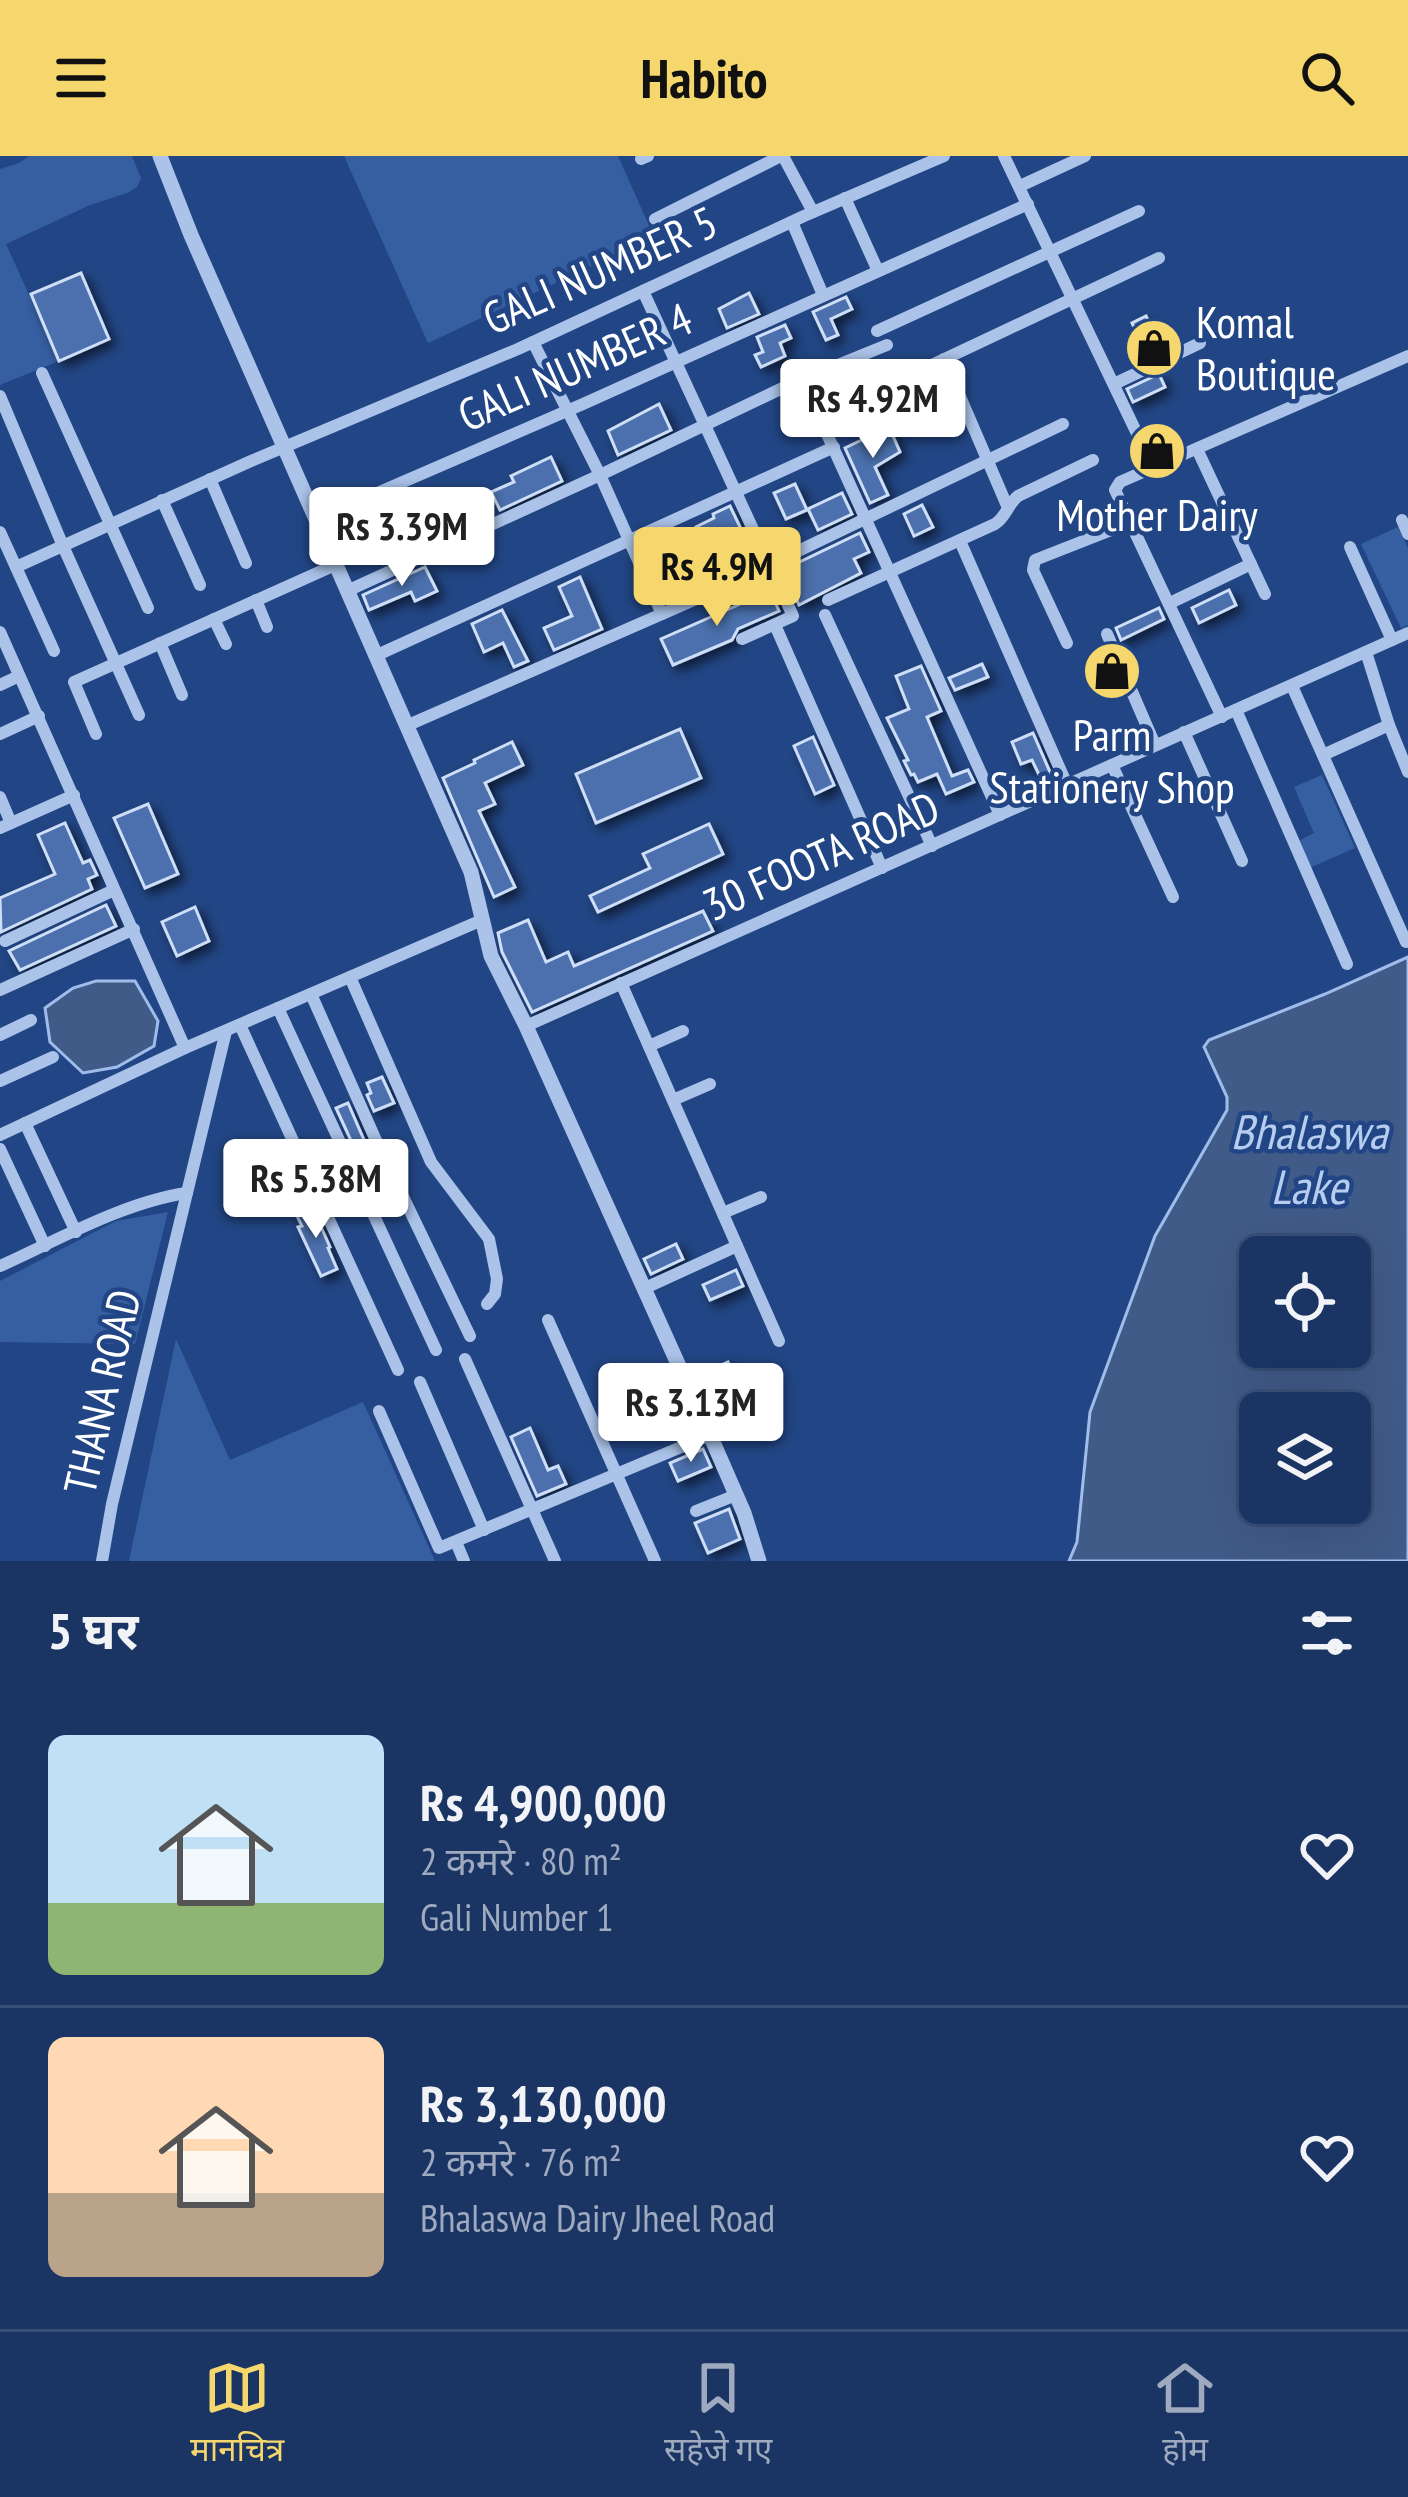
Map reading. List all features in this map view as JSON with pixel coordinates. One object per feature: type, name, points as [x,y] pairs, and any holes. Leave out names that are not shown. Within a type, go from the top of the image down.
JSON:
[{"type":"street","points":[[160,156],[471,872],[491,956],[710,1435],[759,1561]]},
{"type":"street","points":[[655,219],[782,156],[813,212]]},
{"type":"street","name":"GALI NUMBER 5","points":[[16,567],[944,156]]},
{"type":"street","points":[[1004,156],[1154,469]]},
{"type":"street","points":[[1020,186],[1085,156]]},
{"type":"street","points":[[845,198],[878,271]]},
{"type":"street","name":"GALI NUMBER 4","points":[[315,520],[1028,204]]},
{"type":"street","points":[[877,331],[1139,211]]},
{"type":"street","points":[[792,222],[824,295]]},
{"type":"street","points":[[830,413],[1159,258]]},
{"type":"street","points":[[643,291],[793,616],[742,639]]},
{"type":"street","points":[[532,342],[600,475],[662,614]]},
{"type":"street","points":[[1114,384],[1200,343]]},
{"type":"street","points":[[347,591],[887,344]]},
{"type":"street","points":[[1222,717],[1115,490],[1120,482],[1408,356]]},
{"type":"street","points":[[944,359],[1008,508]]},
{"type":"street","points":[[43,373],[148,608]]},
{"type":"street","points":[[796,382],[834,447],[1000,815]]},
{"type":"street","points":[[0,396],[140,715]]},
{"type":"street","points":[[406,726],[770,566],[1063,424]]},
{"type":"street","points":[[375,656],[834,447]]},
{"type":"street","points":[[1197,449],[1265,594]]},
{"type":"street","points":[[932,847],[827,607],[995,524],[1018,496],[1093,460]]},
{"type":"street","points":[[210,479],[246,563]]},
{"type":"street","points":[[162,500],[200,585]]},
{"type":"street","points":[[1402,520],[1408,534]]},
{"type":"street","points":[[1067,643],[1034,571],[1035,560],[1129,523]]},
{"type":"street","points":[[0,532],[54,651]]},
{"type":"street","points":[[960,541],[1066,785]]},
{"type":"street","points":[[1350,547],[1392,640]]},
{"type":"street","points":[[1170,603],[1251,564]]},
{"type":"street","points":[[96,734],[74,682],[335,565]]},
{"type":"street","points":[[256,600],[267,627]]},
{"type":"street","points":[[214,619],[226,644]]},
{"type":"street","points":[[775,626],[882,868]]},
{"type":"street","name":"30 FOOTA ROAD","points":[[526,1026],[1408,633]]},
{"type":"street","points":[[1107,634],[1155,745]]},
{"type":"street","points":[[1,639],[184,1048]]},
{"type":"street","points":[[160,643],[182,695]]},
{"type":"street","points":[[1366,652],[1408,772]]},
{"type":"street","points":[[0,685],[19,676]]},
{"type":"street","points":[[1292,686],[1406,941]]},
{"type":"street","points":[[1236,710],[1347,964]]},
{"type":"street","points":[[0,734],[39,716]]},
{"type":"street","points":[[1323,755],[1389,725]]},
{"type":"street","points":[[1184,732],[1243,861]]},
{"type":"street","points":[[1112,765],[1173,897]]},
{"type":"street","points":[[0,797],[6,825],[74,795]]},
{"type":"street","points":[[5,940],[114,890]]},
{"type":"street","points":[[2,1130],[25,1124],[184,1048],[482,920]]},
{"type":"street","points":[[0,990],[134,929]]},
{"type":"street","points":[[350,977],[431,1162],[489,1239],[497,1279],[488,1304]]},
{"type":"street","points":[[622,983],[779,1341]]},
{"type":"street","points":[[311,994],[470,1336]]},
{"type":"street","points":[[278,1008],[436,1350]]},
{"type":"street","points":[[0,1035],[31,1020]]},
{"type":"street","points":[[240,1025],[398,1370]]},
{"type":"street","name":"THANA ROAD","points":[[102,1561],[226,1031]]},
{"type":"street","points":[[649,1046],[683,1031]]},
{"type":"street","points":[[0,1081],[53,1057]]},
{"type":"street","points":[[673,1100],[710,1084]]},
{"type":"street","points":[[25,1124],[76,1232]]},
{"type":"street","points":[[0,1148],[45,1246]]},
{"type":"street","points":[[1,1262],[149,1201],[187,1193]]},
{"type":"street","points":[[723,1213],[761,1197]]},
{"type":"street","points":[[643,1289],[737,1246]]},
{"type":"street","points":[[548,1320],[656,1561]]},
{"type":"street","points":[[465,1359],[555,1561]]},
{"type":"street","points":[[420,1382],[484,1530]]},
{"type":"street","points":[[379,1411],[439,1547],[710,1435]]},
{"type":"street","points":[[696,1511],[736,1495]]},
{"type":"street","points":[[456,1542],[464,1561]]},
{"type":"shaded area","points":[[29,156],[132,156],[141,178],[127,193],[6,244],[59,361],[0,385],[0,169]]},
{"type":"shaded area","points":[[344,156],[618,156],[654,237],[428,343]]},
{"type":"shaded area","points":[[1398,527],[1408,548],[1408,625],[1401,628],[1361,544]]},
{"type":"shaded area","points":[[1322,775],[1355,848],[1309,868],[1297,842],[1314,833],[1294,787]]},
{"type":"shaded area","points":[[168,1212],[135,1344],[0,1342],[0,1281],[116,1221]]},
{"type":"shaded area","points":[[176,1339],[230,1460],[363,1402],[435,1561],[129,1561]]},
{"type":"water","name":"Bhalaswa Lake","points":[[1408,957],[1408,1561],[1069,1561],[1077,1542],[1090,1412],[1155,1236],[1227,1110],[1227,1097],[1204,1047],[1209,1040]]},
{"type":"water","points":[[96,981],[135,981],[158,1021],[154,1046],[117,1067],[83,1073],[50,1042],[45,1008],[73,988]]},
{"type":"building","points":[[81,273],[109,339],[59,361],[31,294]]},
{"type":"building","points":[[749,293],[759,314],[727,328],[719,309]]},
{"type":"building","points":[[846,297],[852,309],[831,319],[838,335],[826,340],[813,312]]},
{"type":"building","points":[[1146,316],[1162,348],[1147,355],[1132,323]]},
{"type":"building","points":[[785,325],[791,338],[780,343],[785,356],[761,367],[755,355],[763,352],[757,337]]},
{"type":"building","points":[[1159,374],[1165,387],[1133,402],[1127,389]]},
{"type":"building","points":[[659,404],[671,430],[618,455],[608,431]]},
{"type":"building","points":[[889,427],[900,452],[875,467],[888,495],[870,503],[845,448]]},
{"type":"building","points":[[551,457],[562,481],[500,510],[491,492],[514,482],[511,476]]},
{"type":"building","points":[[795,484],[807,510],[786,519],[774,493]]},
{"type":"building","points":[[842,493],[852,514],[818,530],[808,509]]},
{"type":"building","points":[[922,505],[933,527],[914,536],[904,514]]},
{"type":"building","points":[[730,506],[741,529],[716,541],[730,572],[692,589],[683,568],[709,556],[696,527]]},
{"type":"building","points":[[860,533],[869,552],[854,559],[861,573],[799,605],[783,570]]},
{"type":"building","points":[[668,537],[681,565],[657,576],[644,548]]},
{"type":"building","points":[[425,567],[437,591],[415,601],[411,592],[369,610],[363,595]]},
{"type":"building","points":[[580,577],[602,629],[554,650],[544,628],[572,616],[559,587]]},
{"type":"building","points":[[1229,590],[1236,605],[1199,623],[1192,608]]},
{"type":"building","points":[[770,591],[779,611],[738,629],[732,640],[673,665],[661,639]]},
{"type":"building","points":[[1159,608],[1164,619],[1121,640],[1116,628]]},
{"type":"building","points":[[502,610],[528,661],[514,667],[503,643],[484,652],[472,624]]},
{"type":"building","points":[[982,664],[988,677],[955,690],[949,678]]},
{"type":"building","points":[[921,666],[941,711],[927,717],[952,776],[968,770],[974,782],[946,794],[937,774],[918,782],[911,775],[887,718],[909,709],[896,676]]},
{"type":"building","points":[[680,729],[701,778],[596,823],[576,774]]},
{"type":"building","points":[[1033,733],[1053,779],[1043,783],[1032,760],[1021,764],[1012,742]]},
{"type":"building","points":[[813,737],[834,785],[815,794],[794,746]]},
{"type":"building","points":[[512,742],[523,765],[485,783],[495,804],[479,811],[515,887],[494,897],[443,778]]},
{"type":"building","points":[[148,804],[178,874],[145,888],[114,818]]},
{"type":"building","points":[[65,823],[83,863],[90,860],[97,875],[88,879],[92,889],[1,932],[0,898],[55,874],[38,835]]},
{"type":"building","points":[[709,824],[723,854],[598,912],[590,896],[650,868],[643,854]]},
{"type":"building","points":[[106,905],[116,926],[20,970],[9,951]]},
{"type":"building","points":[[195,907],[209,941],[177,956],[162,922]]},
{"type":"building","points":[[703,911],[713,931],[532,1012],[502,952],[498,933],[528,920],[546,962],[568,952],[574,966]]},
{"type":"building","points":[[382,1077],[394,1103],[374,1111],[367,1083]]},
{"type":"building","points":[[348,1103],[364,1140],[353,1145],[336,1108]]},
{"type":"building","points":[[312,1207],[337,1269],[321,1276],[296,1214]]},
{"type":"building","points":[[676,1244],[683,1259],[651,1274],[644,1259]]},
{"type":"building","points":[[736,1270],[743,1286],[710,1300],[703,1285]]},
{"type":"building","points":[[728,1362],[735,1378],[704,1392],[697,1376]]},
{"type":"building","points":[[530,1428],[548,1470],[558,1466],[566,1484],[537,1496],[511,1437]]},
{"type":"building","points":[[703,1449],[711,1467],[678,1481],[670,1463]]},
{"type":"building","points":[[729,1509],[740,1539],[708,1553],[695,1523]]},
{"type":"place","name":"Komal Boutique","points":[[1154,348]]},
{"type":"place","name":"Mother Dairy","points":[[1157,451]]},
{"type":"place","name":"Parm Stationery Shop","points":[[1112,671]]}]
